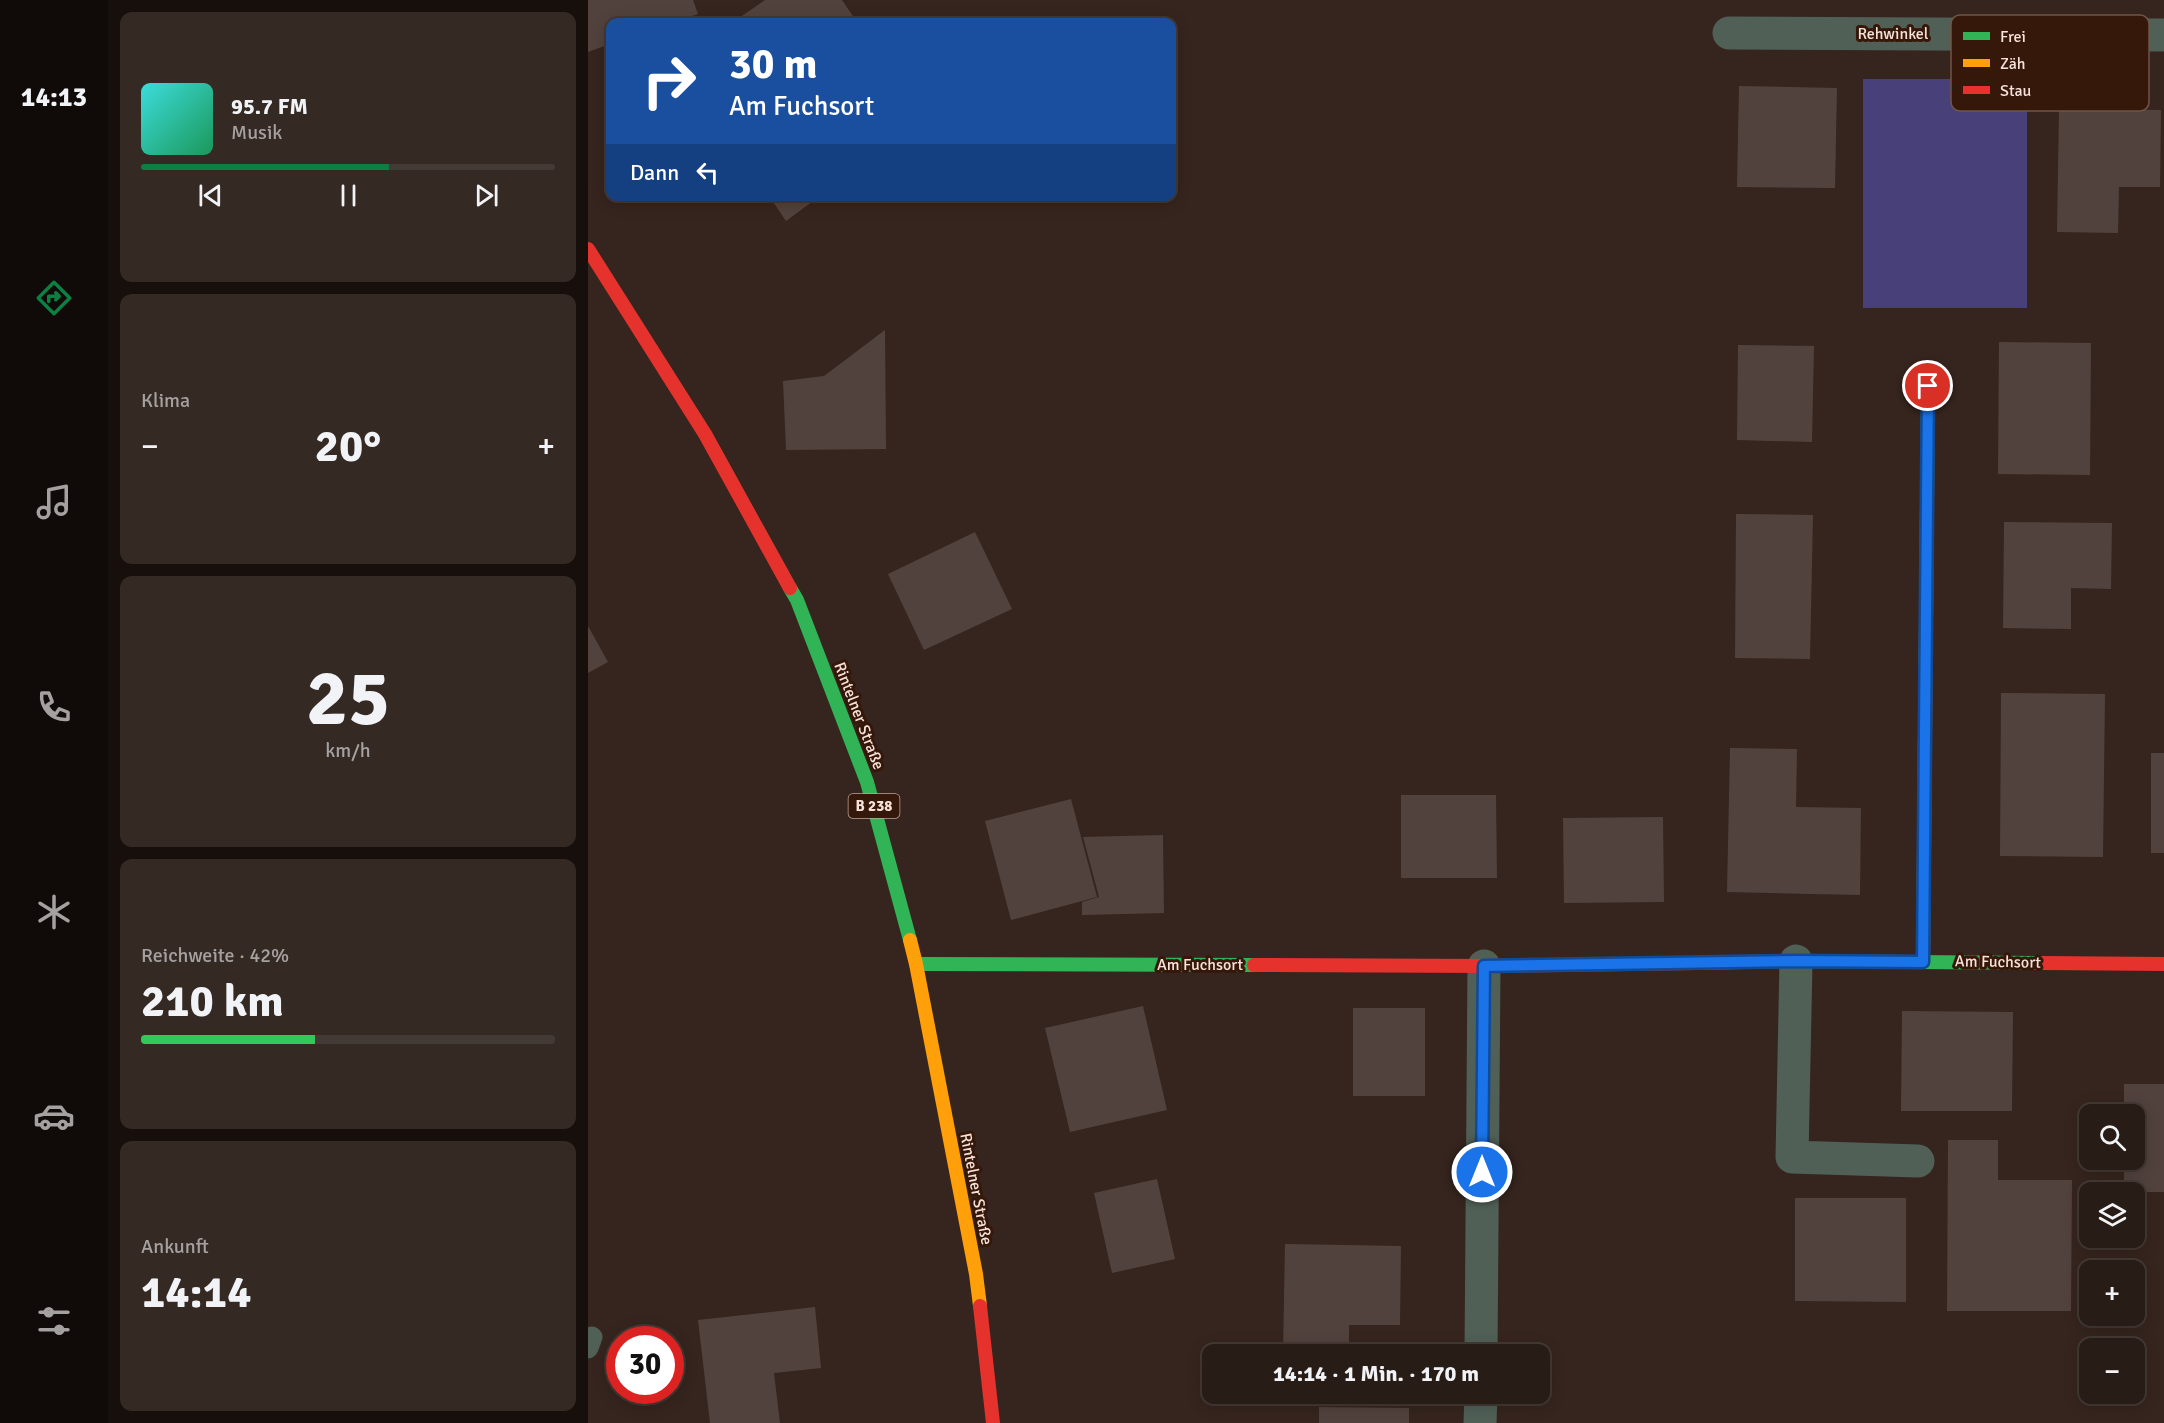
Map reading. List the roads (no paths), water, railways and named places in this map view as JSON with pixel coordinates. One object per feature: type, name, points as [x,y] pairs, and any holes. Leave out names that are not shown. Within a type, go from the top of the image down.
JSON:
[{"type":"street","name":"Rehwinkel","points":[[1729,33],[1951,34]]},
{"type":"street","name":"Rehwinkel","points":[[2149,35],[2164,35]]},
{"type":"street","name":"Rintelner Straße","points":[[588,249],[705,434],[797,600],[867,782],[916,964],[976,1274],[993,1423]]},
{"type":"street","points":[[1923,962],[1928,386]]},
{"type":"street","name":"Am Fuchsort","points":[[916,964],[1484,966],[1796,961],[2164,964]]},
{"type":"street","points":[[1796,961],[1792,1157],[1918,1161]]},
{"type":"street","points":[[1481,1344],[1484,966]]},
{"type":"street","points":[[1480,1404],[1480,1423]]}]
